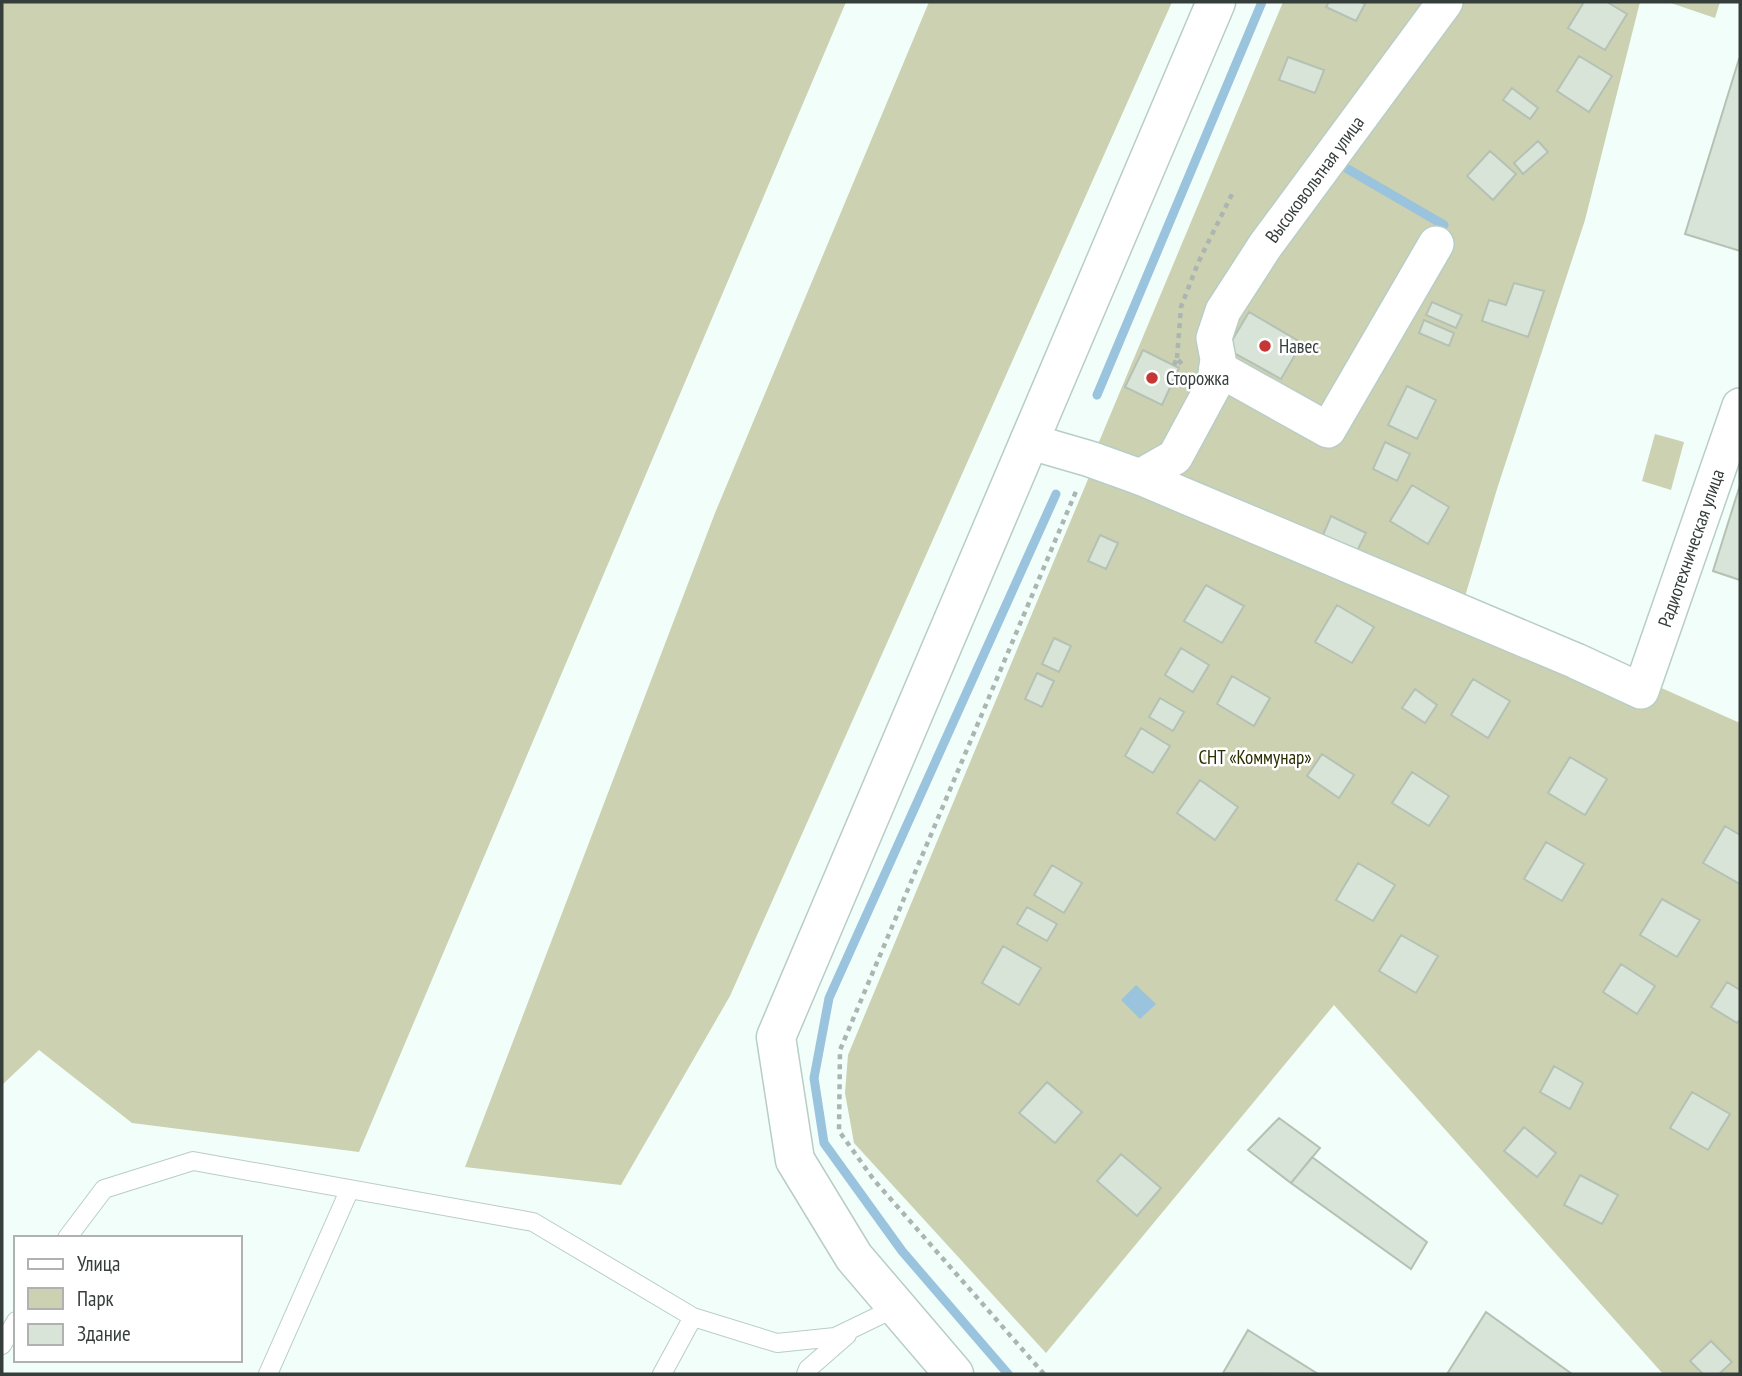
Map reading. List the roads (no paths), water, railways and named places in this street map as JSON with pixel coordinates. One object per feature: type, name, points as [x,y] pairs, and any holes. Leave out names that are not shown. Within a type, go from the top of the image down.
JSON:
[{"type":"street","points":[[954,1374],[854,1257],[795,1160],[776,1037],[1216,2]]},
{"type":"street","name":"Высоковольтная улица","points":[[1140,477],[1175,457],[1214,383],[1218,359],[1214,338],[1223,311],[1265,246],[1445,2]]},
{"type":"street","points":[[1217,368],[1328,430],[1436,244]]},
{"type":"street","name":"Радиотехническая улица","points":[[1140,477],[1642,691],[1740,405]]},
{"type":"street","points":[[1028,441],[1140,477]]},
{"type":"lane","points":[[68,1236],[104,1189],[193,1161],[533,1222],[694,1317],[777,1343],[835,1337],[897,1307]]},
{"type":"lane","points":[[268,1374],[349,1191]]},
{"type":"lane","points":[[662,1374],[694,1317]]},
{"type":"lane","points":[[2,1345],[14,1324]]},
{"type":"lane","points":[[806,1374],[808,1369],[858,1326]]},
{"type":"water","points":[[1136,985],[1156,1004],[1140,1019],[1121,1000]]},
{"type":"waterway","points":[[1097,395],[1262,2]]},
{"type":"waterway","points":[[1339,164],[1444,225]]},
{"type":"waterway","points":[[1008,1374],[902,1251],[824,1143],[814,1078],[829,998],[1056,494]]},
{"type":"place","name":"Навес","points":[[1265,346]]},
{"type":"place","name":"Сторожка","points":[[1152,378]]},
{"type":"park label","name":"СНТ «Коммунар»","points":[[1255,757]]}]
